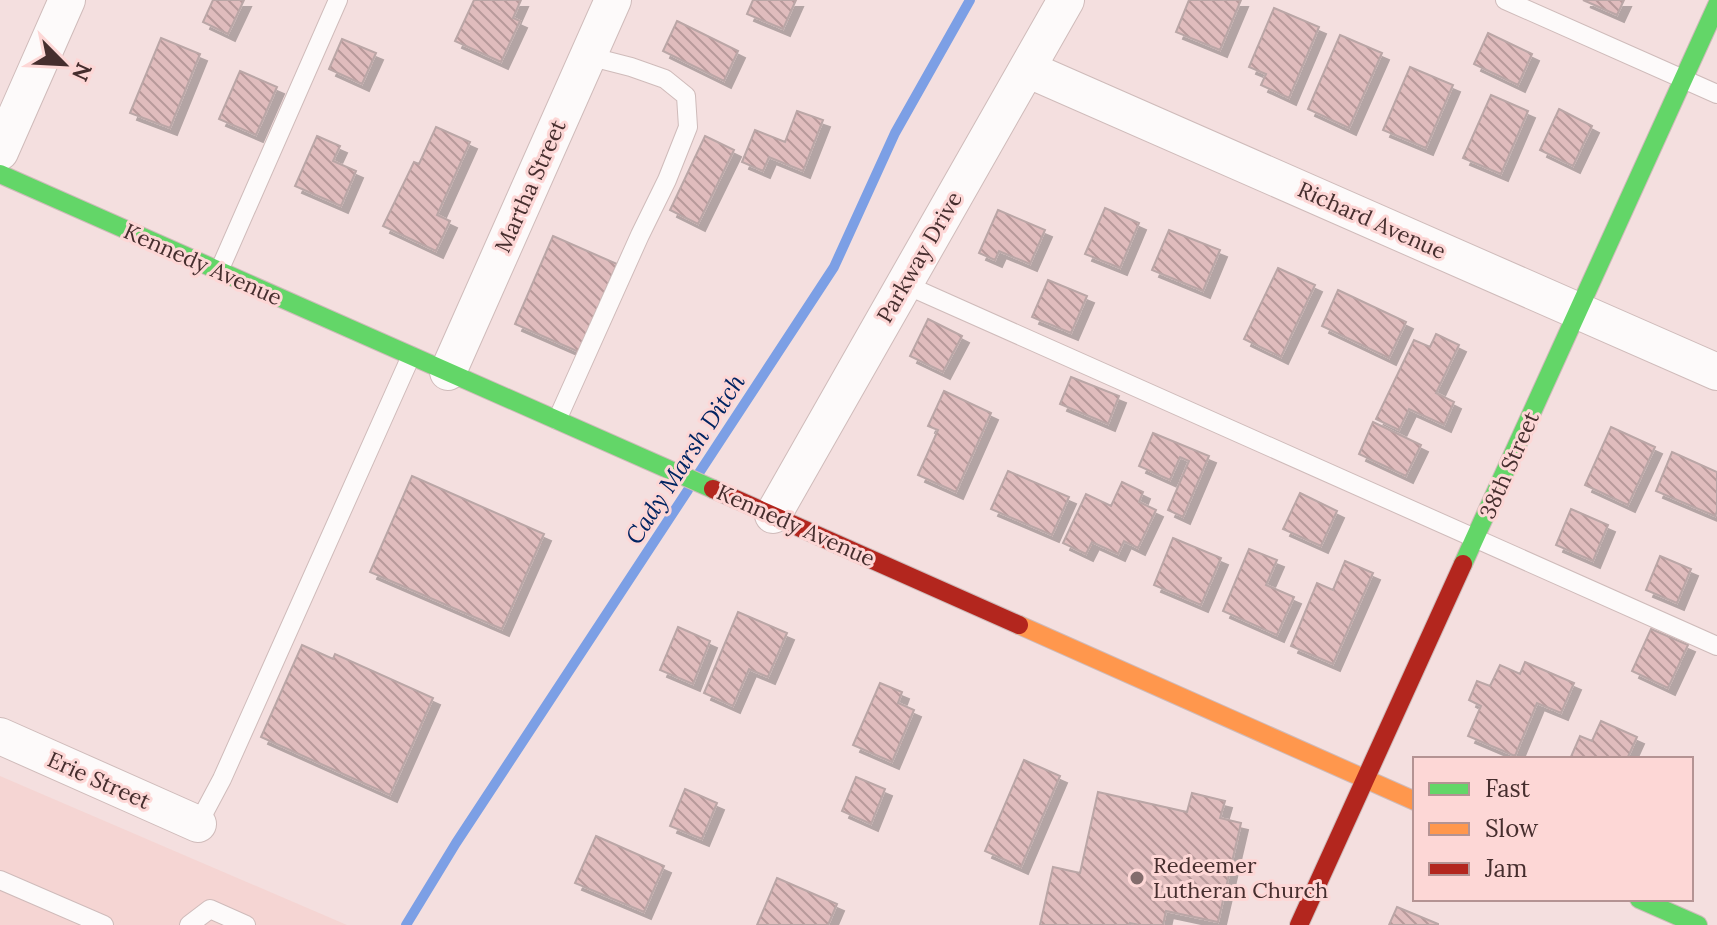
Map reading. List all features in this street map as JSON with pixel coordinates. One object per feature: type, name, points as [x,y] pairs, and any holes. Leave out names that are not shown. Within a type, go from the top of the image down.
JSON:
[{"type":"street","points":[[0,152],[67,0]]},
{"type":"street","name":"Martha Street","points":[[448,372],[613,0]]},
{"type":"street","name":"Parkway Drive","points":[[773,515],[1066,0]]},
{"type":"street","name":"38th Street","points":[[1299,925],[1717,5]]},
{"type":"street","name":"Richard Avenue","points":[[1027,69],[1717,372]]},
{"type":"street","name":"Kennedy Avenue","points":[[0,174],[1413,800]]},
{"type":"street","name":"Erie Street","points":[[5,743],[198,824]]},
{"type":"street","points":[[1644,901],[1698,925]]},
{"type":"lane","points":[[219,271],[338,0]]},
{"type":"lane","points":[[1505,0],[1717,94]]},
{"type":"lane","points":[[557,420],[667,180],[688,127],[686,96],[665,79],[588,56]]},
{"type":"lane","points":[[904,284],[1717,646]]},
{"type":"lane","points":[[198,824],[222,779],[411,356]]},
{"type":"lane","points":[[0,880],[68,918],[104,925]]},
{"type":"lane","points":[[189,925],[210,909],[246,925]]},
{"type":"shaded area","points":[[0,776],[347,925],[0,925]]},
{"type":"building","points":[[213,0],[244,0],[228,34],[203,22]]},
{"type":"building","points":[[474,0],[521,0],[513,18],[520,21],[501,62],[455,41]]},
{"type":"building","points":[[753,0],[796,0],[783,29],[747,14]]},
{"type":"building","points":[[1189,0],[1241,0],[1220,50],[1176,32]]},
{"type":"building","points":[[1583,0],[1624,0],[1617,15]]},
{"type":"building","points":[[1274,8],[1319,27],[1289,98],[1261,85],[1266,74],[1249,67]]},
{"type":"building","points":[[677,21],[738,51],[724,81],[663,51]]},
{"type":"building","points":[[1488,33],[1532,54],[1518,85],[1474,64]]},
{"type":"building","points":[[1340,35],[1382,53],[1349,128],[1308,109]]},
{"type":"building","points":[[161,38],[200,54],[170,128],[130,113]]},
{"type":"building","points":[[342,39],[376,53],[362,84],[329,69]]},
{"type":"building","points":[[1410,67],[1453,85],[1426,148],[1383,130]]},
{"type":"building","points":[[240,71],[277,87],[256,135],[219,119]]},
{"type":"building","points":[[1491,95],[1528,111],[1501,174],[1463,158]]},
{"type":"building","points":[[1559,109],[1592,126],[1573,166],[1540,150]]},
{"type":"building","points":[[797,111],[823,120],[803,171],[769,157],[763,171],[742,162],[755,130],[785,142]]},
{"type":"building","points":[[436,127],[470,142],[437,215],[450,221],[436,251],[383,226],[414,162],[419,164]]},
{"type":"building","points":[[317,136],[340,146],[333,161],[356,171],[341,206],[295,186]]},
{"type":"building","points":[[705,136],[734,150],[698,224],[670,210]]},
{"type":"building","points":[[1105,208],[1139,223],[1120,268],[1085,254]]},
{"type":"building","points":[[998,210],[1045,230],[1030,264],[999,251],[995,260],[979,253]]},
{"type":"building","points":[[1169,230],[1220,250],[1203,291],[1152,270]]},
{"type":"building","points":[[553,236],[617,264],[579,352],[515,324]]},
{"type":"building","points":[[1278,268],[1315,285],[1281,357],[1244,339]]},
{"type":"building","points":[[1048,280],[1087,296],[1071,333],[1032,317]]},
{"type":"building","points":[[1338,290],[1406,322],[1389,358],[1322,326]]},
{"type":"building","points":[[928,319],[962,336],[943,372],[910,356]]},
{"type":"building","points":[[1436,334],[1459,345],[1436,393],[1454,402],[1444,425],[1409,409],[1399,430],[1376,419],[1414,340],[1430,347]]},
{"type":"building","points":[[1071,377],[1119,396],[1108,424],[1060,404]]},
{"type":"building","points":[[944,391],[991,413],[956,492],[918,475],[938,430],[928,426]]},
{"type":"building","points":[[1373,422],[1421,445],[1406,476],[1359,454]]},
{"type":"building","points":[[1611,427],[1655,447],[1628,505],[1585,485]]},
{"type":"building","points":[[1153,433],[1209,456],[1183,517],[1168,510],[1189,461],[1180,457],[1170,480],[1139,466]]},
{"type":"building","points":[[1672,452],[1717,472],[1715,516],[1656,491]]},
{"type":"building","points":[[1008,471],[1069,497],[1052,535],[991,509]]},
{"type":"building","points":[[412,476],[544,534],[502,629],[370,572]]},
{"type":"building","points":[[1122,482],[1143,492],[1139,502],[1156,510],[1138,548],[1124,541],[1118,554],[1092,542],[1086,554],[1063,543],[1086,494],[1111,506]]},
{"type":"building","points":[[1300,493],[1337,511],[1321,546],[1283,529]]},
{"type":"building","points":[[1571,509],[1608,525],[1593,561],[1556,545]]},
{"type":"building","points":[[1173,538],[1221,558],[1201,605],[1154,585]]},
{"type":"building","points":[[1249,549],[1277,560],[1266,585],[1294,597],[1277,635],[1223,611]]},
{"type":"building","points":[[1660,556],[1691,569],[1677,603],[1646,590]]},
{"type":"building","points":[[1345,561],[1373,573],[1333,664],[1291,646],[1317,583],[1333,590]]},
{"type":"building","points":[[738,612],[787,633],[768,677],[749,669],[733,706],[704,693]]},
{"type":"building","points":[[678,627],[710,641],[693,684],[660,670]]},
{"type":"building","points":[[1651,629],[1688,645],[1668,688],[1632,671]]},
{"type":"building","points":[[302,645],[333,659],[335,654],[433,698],[390,795],[261,737]]},
{"type":"building","points":[[1525,662],[1574,683],[1561,713],[1537,703],[1515,756],[1468,736],[1481,706],[1469,700],[1477,681],[1490,686],[1500,665],[1520,674]]},
{"type":"building","points":[[880,683],[902,692],[898,703],[914,710],[892,762],[853,745]]},
{"type":"building","points":[[1601,721],[1637,737],[1628,757],[1571,757],[1580,736],[1592,741]]},
{"type":"building","points":[[1024,760],[1060,776],[1021,867],[985,851]]},
{"type":"building","points":[[856,777],[885,789],[871,824],[842,811]]},
{"type":"building","points":[[685,789],[717,803],[702,839],[670,826]]},
{"type":"building","points":[[1098,792],[1187,812],[1192,793],[1225,801],[1220,818],[1241,823],[1218,922],[1166,911],[1163,925],[1040,925],[1053,867],[1080,873]]},
{"type":"building","points":[[596,836],[664,866],[644,912],[575,883]]},
{"type":"building","points":[[777,878],[837,904],[828,925],[757,925]]},
{"type":"building","points":[[1397,907],[1438,924],[1438,925],[1389,925]]},
{"type":"waterway","name":"Cady Marsh Ditch","points":[[699,473],[834,267],[895,133],[970,0]]},
{"type":"waterway","name":"Cady Marsh Ditch","points":[[406,925],[456,843],[688,490]]},
{"type":"traffic: fast","points":[[1463,564],[1717,5]]},
{"type":"traffic: fast","points":[[0,174],[713,489]]},
{"type":"traffic: fast","points":[[1644,901],[1698,925]]},
{"type":"traffic: slow","points":[[1019,625],[1413,800]]},
{"type":"traffic: jam","points":[[713,489],[1019,625]]},
{"type":"traffic: jam","points":[[1299,925],[1463,564]]},
{"type":"place","name":"Redeemer Lutheran Church","points":[[1137,878]]}]
